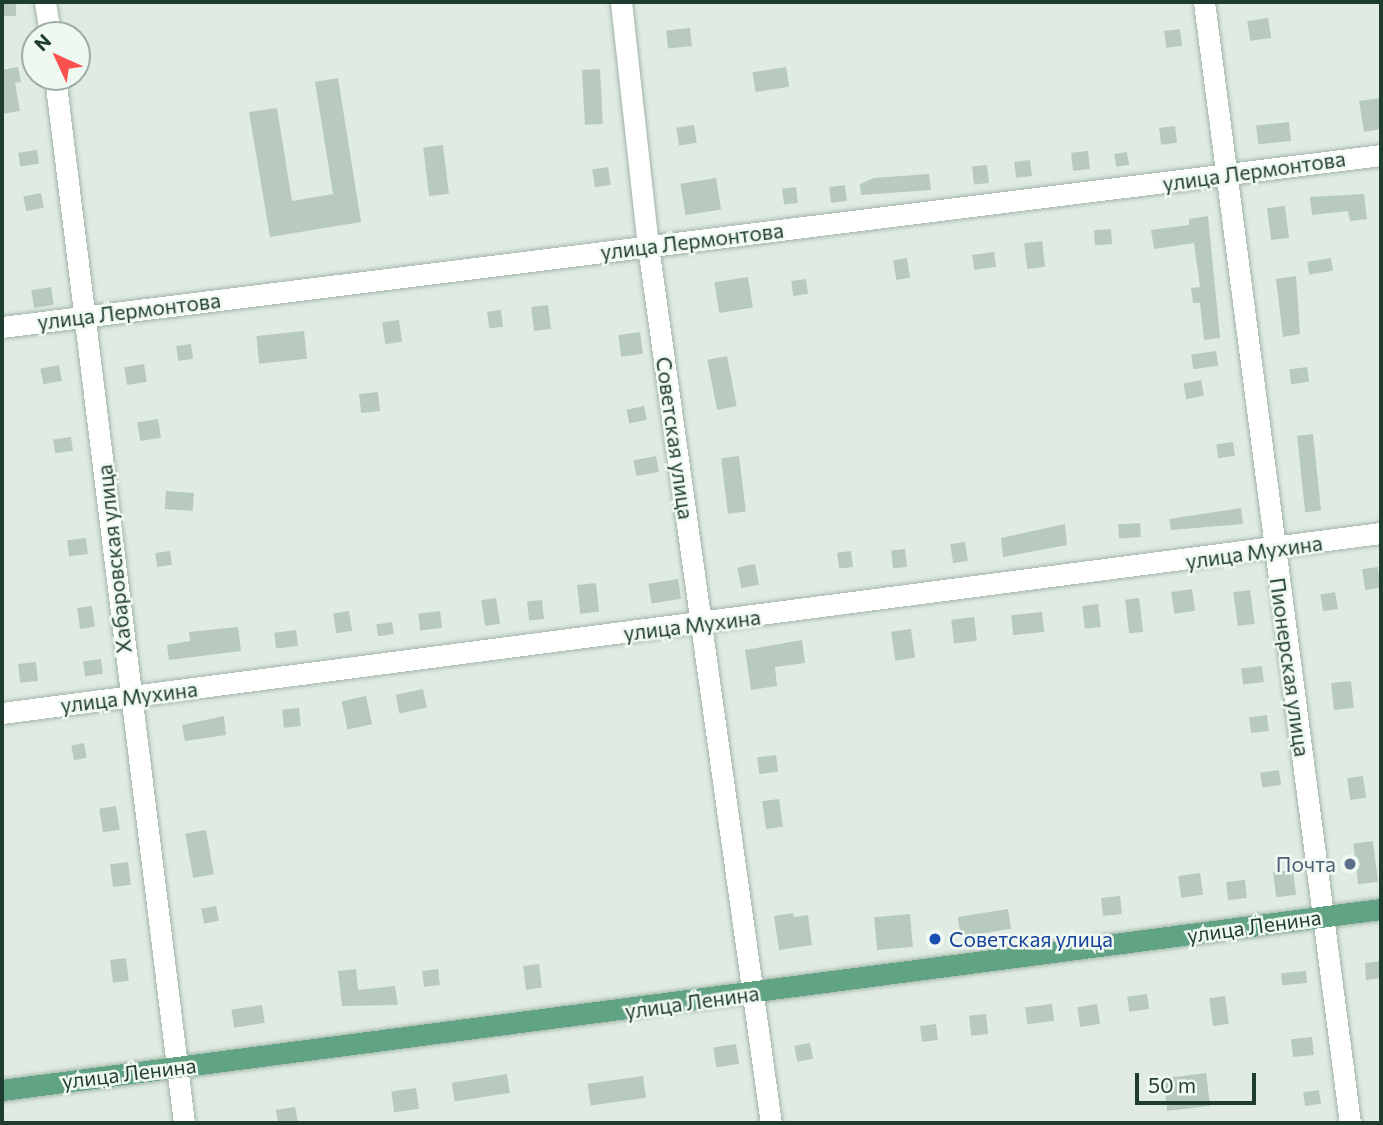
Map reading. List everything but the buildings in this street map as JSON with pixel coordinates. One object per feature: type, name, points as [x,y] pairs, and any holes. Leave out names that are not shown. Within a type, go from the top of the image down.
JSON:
[{"type":"main road","name":"улица Ленина","points":[[2,1090],[756,993],[877,973],[1381,909]]},
{"type":"street","points":[[45,2],[48,21]]},
{"type":"street","name":"Советская улица","points":[[621,2],[649,246],[701,624],[756,993],[771,1123]]},
{"type":"street","name":"Пионерская улица","points":[[1204,2],[1224,176],[1326,916],[1350,1123]]},
{"type":"street","name":"Хабаровская улица","points":[[57,91],[86,316],[129,697],[184,1123]]},
{"type":"street","name":"улица Лермонтова","points":[[2,327],[1381,155]]},
{"type":"street","name":"улица Мухина","points":[[2,713],[1274,550],[1381,533]]},
{"type":"place","name":"Почта","points":[[1350,864]]},
{"type":"place","name":"Советская улица","points":[[935,939]]}]
